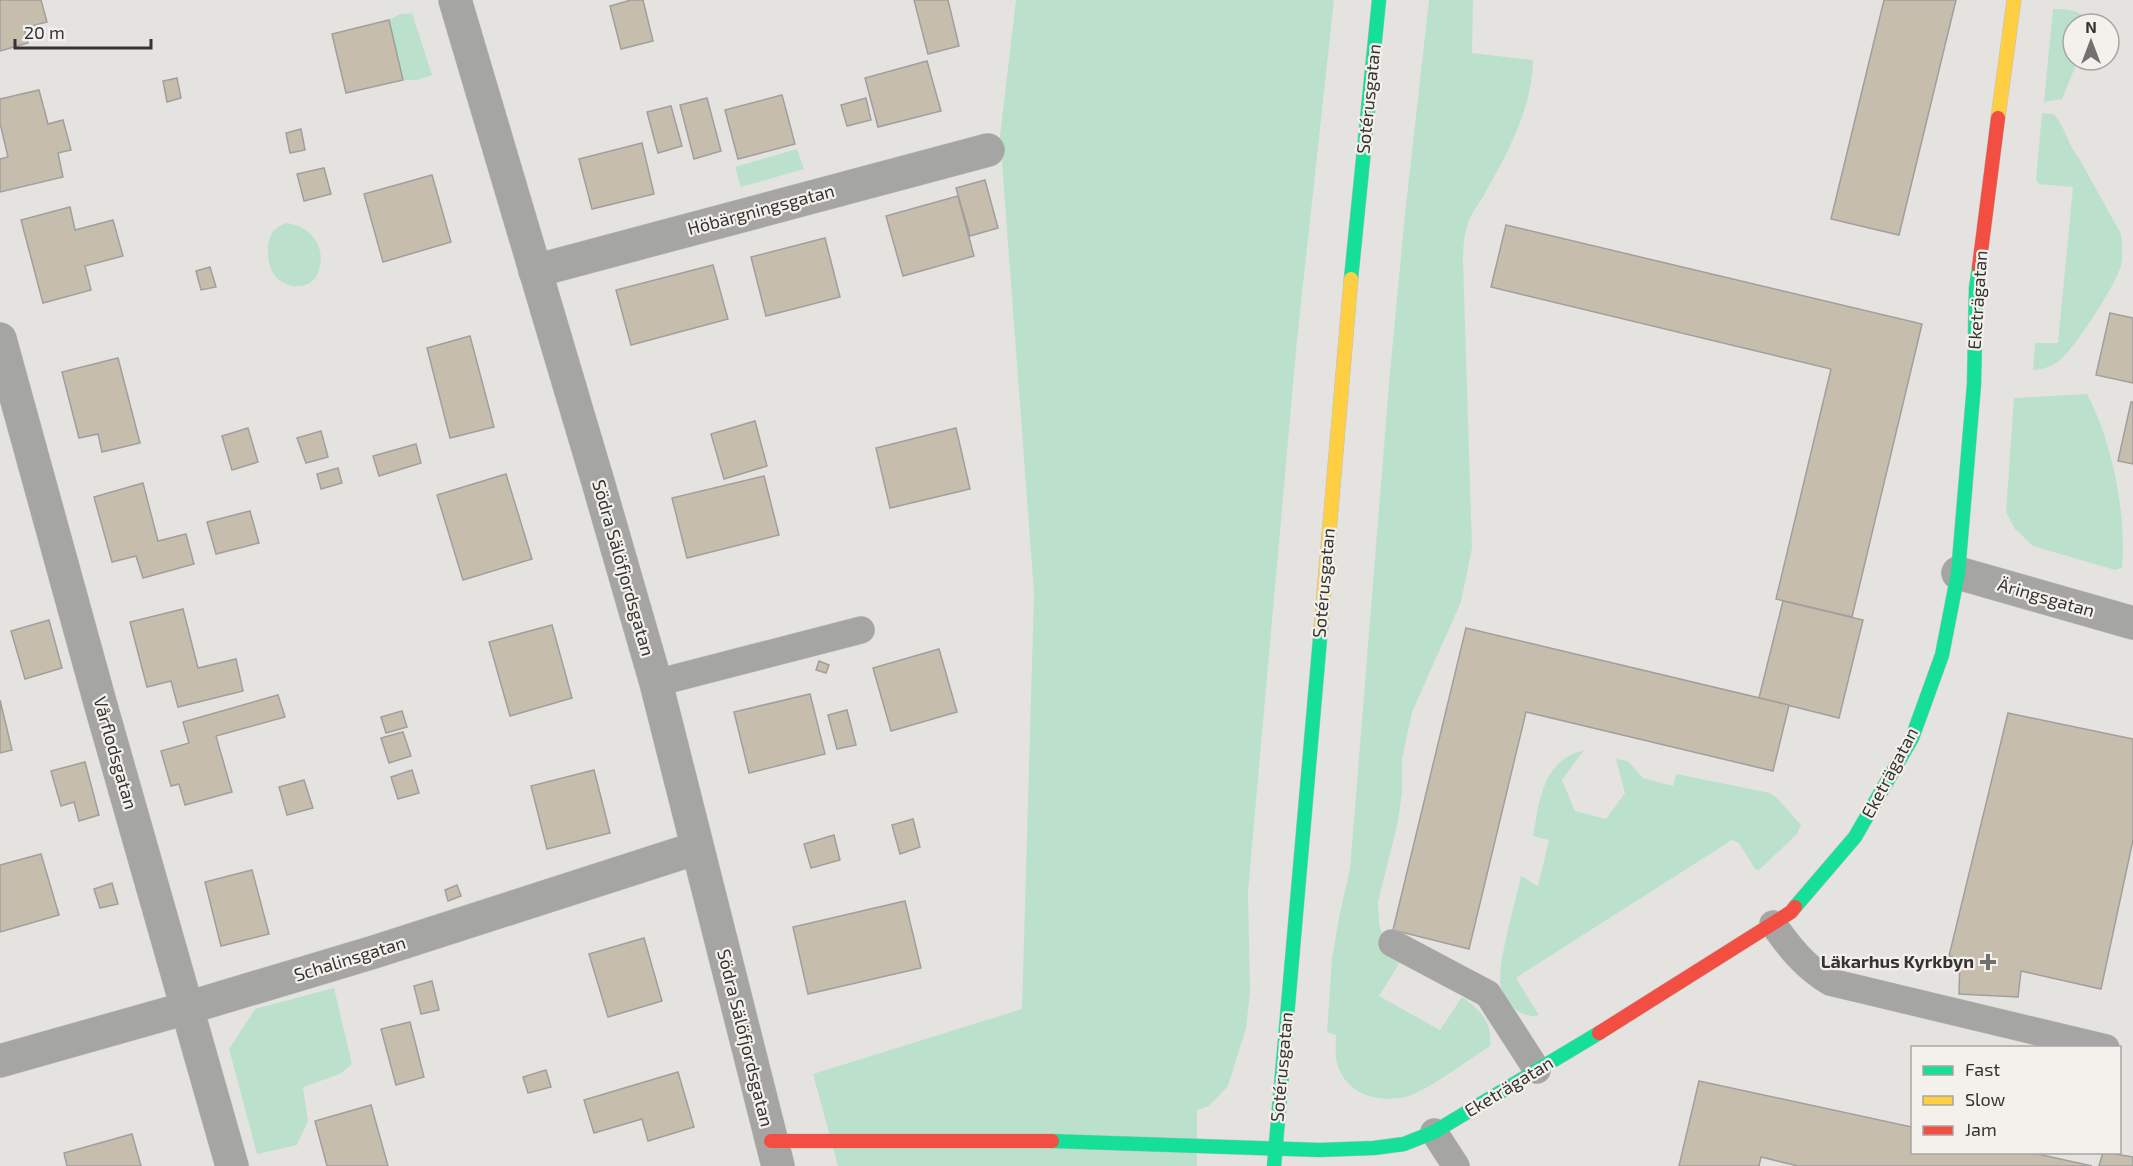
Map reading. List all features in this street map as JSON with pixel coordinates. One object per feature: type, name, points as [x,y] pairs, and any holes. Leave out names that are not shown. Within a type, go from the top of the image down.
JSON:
[{"type":"street","name":"Södra Sälöfjordsgatan","points":[[455,0],[656,683],[775,1153],[1094,1141],[1275,1148]]},
{"type":"street","name":"Sotérusgatan","points":[[1274,1166],[1355,230],[1380,0]]},
{"type":"street","name":"Eketrägatan","points":[[1275,1148],[1319,1150],[1374,1148],[1404,1144],[1434,1132],[1595,1036],[1791,912],[1855,837],[1912,738],[1942,655],[1958,573],[1974,384],[1976,288],[2014,0]]},
{"type":"street","name":"Höbärgningsgatan","points":[[535,271],[988,150]]},
{"type":"street","name":"Vårflodsgatan","points":[[0,339],[232,1166]]},
{"type":"street","name":"Äringsgatan","points":[[1958,573],[2133,623]]},
{"type":"street","name":"Schalinsgatan","points":[[0,1061],[374,952],[697,848]]},
{"type":"lane","points":[[656,683],[861,630]]},
{"type":"lane","points":[[1773,924],[1794,954],[1813,972],[1830,982],[2101,1046]]},
{"type":"lane","points":[[1392,943],[1488,994],[1537,1070]]},
{"type":"lane","points":[[1434,1132],[1456,1166]]},
{"type":"green space","points":[[1016,0],[1334,0],[1297,340],[1248,891],[1250,993],[1246,1028],[1228,1086],[1209,1106],[1197,1110],[1197,1166],[838,1166],[813,1074],[1022,1009],[1034,593],[1000,136]]},
{"type":"green space","points":[[1429,0],[1473,0],[1472,53],[1533,60],[1528,96],[1517,130],[1493,179],[1471,216],[1465,237],[1463,260],[1472,548],[1461,602],[1412,712],[1402,759],[1402,792],[1398,822],[1378,902],[1379,924],[1383,936],[1400,962],[1379,996],[1440,1030],[1462,997],[1484,1017],[1489,1030],[1490,1046],[1416,1093],[1406,1097],[1384,1099],[1353,1088],[1346,1080],[1337,1062],[1336,1035],[1327,1032],[1332,959],[1350,869],[1390,372]]},
{"type":"green space","points":[[2053,9],[2069,10],[2075,12],[2061,12],[2061,72],[2073,72],[2062,99],[2044,102]]},
{"type":"green space","points":[[412,13],[432,75],[417,80],[403,80],[389,20],[400,14]]},
{"type":"green space","points":[[2042,113],[2054,114],[2061,125],[2121,234],[2122,258],[2121,267],[2109,291],[2074,344],[2056,363],[2033,370],[2035,343],[2058,343],[2073,187],[2039,184],[2036,180]]},
{"type":"green space","points":[[797,149],[804,169],[741,187],[735,167]]},
{"type":"green space","points":[[287,223],[310,233],[320,253],[321,261],[316,276],[312,281],[301,286],[289,285],[277,278],[269,263],[268,244],[272,233]]},
{"type":"green space","points":[[2087,394],[2104,434],[2120,502],[2122,568],[2115,570],[2033,546],[2015,529],[2006,512],[2014,398]]},
{"type":"green space","points":[[1584,750],[1562,780],[1575,811],[1606,819],[1625,793],[1616,759],[1628,761],[1643,778],[1673,786],[1676,774],[1770,793],[1801,825],[1797,834],[1759,870],[1755,869],[1739,843],[1732,840],[1517,977],[1539,1015],[1529,1016],[1513,1007],[1502,990],[1500,977],[1504,949],[1521,876],[1538,886],[1549,840],[1533,836],[1545,783],[1559,763],[1570,755]]},
{"type":"green space","points":[[334,988],[352,1064],[340,1074],[303,1087],[308,1121],[297,1145],[257,1154],[229,1049],[255,1009]]},
{"type":"building","points":[[0,0],[41,0],[47,22],[24,28],[28,43],[0,51]]},
{"type":"building","points":[[631,0],[643,0],[653,41],[621,49],[610,6]]},
{"type":"building","points":[[914,0],[948,0],[959,46],[928,54]]},
{"type":"building","points":[[1884,0],[1956,0],[1899,235],[1831,219]]},
{"type":"building","points":[[389,20],[403,80],[346,93],[332,34]]},
{"type":"building","points":[[927,61],[941,111],[878,127],[865,78]]},
{"type":"building","points":[[177,78],[181,98],[167,102],[163,81]]},
{"type":"building","points":[[39,90],[48,124],[63,120],[71,150],[58,153],[63,177],[0,192],[0,159],[8,157],[0,123],[0,99]]},
{"type":"building","points":[[782,95],[795,144],[738,159],[725,110]]},
{"type":"building","points":[[707,98],[721,151],[694,159],[680,105]]},
{"type":"building","points":[[866,98],[871,120],[847,126],[841,105]]},
{"type":"building","points":[[671,106],[682,146],[658,153],[647,112]]},
{"type":"building","points":[[301,129],[305,150],[290,153],[286,133]]},
{"type":"building","points":[[642,143],[654,194],[592,209],[579,159]]},
{"type":"building","points":[[324,168],[331,194],[304,201],[297,174]]},
{"type":"building","points":[[432,175],[451,242],[383,262],[364,194]]},
{"type":"building","points":[[985,180],[998,228],[970,236],[956,188]]},
{"type":"building","points":[[958,196],[974,256],[903,276],[886,216]]},
{"type":"building","points":[[70,207],[75,230],[113,220],[123,256],[85,266],[91,290],[43,303],[21,220]]},
{"type":"building","points":[[1506,225],[1922,324],[1852,617],[1776,599],[1831,369],[1491,287]]},
{"type":"building","points":[[825,238],[840,297],[766,316],[751,257]]},
{"type":"building","points":[[713,265],[728,319],[631,345],[616,290]]},
{"type":"building","points":[[210,267],[216,287],[201,290],[196,271]]},
{"type":"building","points":[[2110,313],[2133,318],[2133,383],[2096,375]]},
{"type":"building","points":[[470,336],[494,427],[450,438],[427,348]]},
{"type":"building","points":[[118,358],[140,443],[102,452],[98,434],[79,438],[62,372]]},
{"type":"building","points":[[2131,402],[2133,402],[2133,464],[2118,461]]},
{"type":"building","points":[[755,421],[767,466],[724,479],[711,434]]},
{"type":"building","points":[[248,428],[258,462],[232,470],[222,436]]},
{"type":"building","points":[[956,428],[970,489],[890,508],[876,448]]},
{"type":"building","points":[[321,431],[328,457],[306,463],[297,438]]},
{"type":"building","points":[[416,444],[421,463],[379,476],[373,456]]},
{"type":"building","points":[[338,468],[342,483],[321,489],[317,474]]},
{"type":"building","points":[[506,474],[532,559],[463,580],[437,495]]},
{"type":"building","points":[[764,476],[779,535],[687,558],[672,498]]},
{"type":"building","points":[[143,483],[158,541],[186,534],[194,564],[143,578],[136,556],[112,562],[94,497]]},
{"type":"building","points":[[250,511],[259,543],[216,554],[207,522]]},
{"type":"building","points":[[1783,601],[1863,620],[1839,718],[1759,698]]},
{"type":"building","points":[[183,609],[198,668],[236,659],[243,691],[178,707],[171,681],[147,687],[130,622]]},
{"type":"building","points":[[49,620],[62,668],[25,679],[11,631]]},
{"type":"building","points":[[552,625],[572,698],[510,716],[489,642]]},
{"type":"building","points":[[1466,628],[1789,705],[1773,771],[1526,712],[1469,949],[1393,930]]},
{"type":"building","points":[[939,649],[957,712],[891,731],[873,668]]},
{"type":"building","points":[[819,661],[829,665],[826,673],[816,670]]},
{"type":"building","points":[[810,694],[825,754],[749,773],[734,712]]},
{"type":"building","points":[[278,695],[285,717],[216,736],[232,792],[185,805],[179,784],[171,786],[161,751],[189,743],[183,722]]},
{"type":"building","points":[[0,700],[12,750],[0,753]]},
{"type":"building","points":[[847,710],[856,745],[837,749],[828,715]]},
{"type":"building","points":[[402,711],[407,727],[386,733],[381,717]]},
{"type":"building","points":[[2008,713],[2133,739],[2133,840],[2101,989],[2021,971],[2018,997],[1959,994],[1960,959],[1949,956]]},
{"type":"building","points":[[403,732],[411,756],[389,763],[381,738]]},
{"type":"building","points":[[85,762],[99,815],[79,821],[74,802],[61,806],[51,771]]},
{"type":"building","points":[[412,770],[419,793],[398,799],[391,777]]},
{"type":"building","points":[[594,770],[610,833],[547,849],[531,786]]},
{"type":"building","points":[[304,780],[313,808],[287,815],[279,787]]},
{"type":"building","points":[[913,819],[920,847],[900,854],[892,825]]},
{"type":"building","points":[[834,835],[840,860],[811,868],[804,844]]},
{"type":"building","points":[[41,854],[59,915],[0,932],[0,865]]},
{"type":"building","points":[[252,870],[269,934],[221,946],[205,882]]},
{"type":"building","points":[[112,883],[118,904],[100,908],[94,889]]},
{"type":"building","points":[[457,885],[461,896],[448,901],[445,890]]},
{"type":"building","points":[[905,901],[921,968],[808,994],[793,927]]},
{"type":"building","points":[[644,938],[662,1001],[608,1017],[589,954]]},
{"type":"building","points":[[432,981],[439,1010],[421,1014],[414,986]]},
{"type":"building","points":[[410,1022],[424,1077],[396,1085],[381,1029]]},
{"type":"building","points":[[546,1070],[551,1087],[528,1093],[523,1077]]},
{"type":"building","points":[[678,1072],[694,1127],[648,1141],[642,1119],[594,1133],[584,1100]]},
{"type":"building","points":[[1699,1081],[1911,1127],[1911,1154],[2038,1154],[2092,1166],[1798,1166],[1761,1157],[1759,1166],[1679,1166]]},
{"type":"building","points":[[371,1105],[388,1166],[327,1166],[315,1121]]},
{"type":"building","points":[[132,1134],[141,1166],[67,1166],[64,1153]]},
{"type":"building","points":[[2102,1154],[2133,1157],[2133,1166],[2099,1166]]},
{"type":"traffic: fast","points":[[1351,279],[1379,0]]},
{"type":"traffic: fast","points":[[1795,907],[1855,837],[1912,738],[1942,655],[1958,573],[1974,384],[1976,288],[1979,267]]},
{"type":"traffic: fast","points":[[1274,1166],[1321,627]]},
{"type":"traffic: fast","points":[[1052,1141],[1319,1150],[1374,1148],[1404,1144],[1434,1132],[1599,1033]]},
{"type":"traffic: slow","points":[[1998,118],[2014,0]]},
{"type":"traffic: slow","points":[[1321,627],[1351,279]]},
{"type":"traffic: jam","points":[[1979,267],[1998,118]]},
{"type":"traffic: jam","points":[[1599,1033],[1791,912],[1795,907]]},
{"type":"traffic: jam","points":[[771,1141],[1052,1141]]},
{"type":"place","name":"Läkarhus Kyrkbyn","points":[[1988,962]]}]
